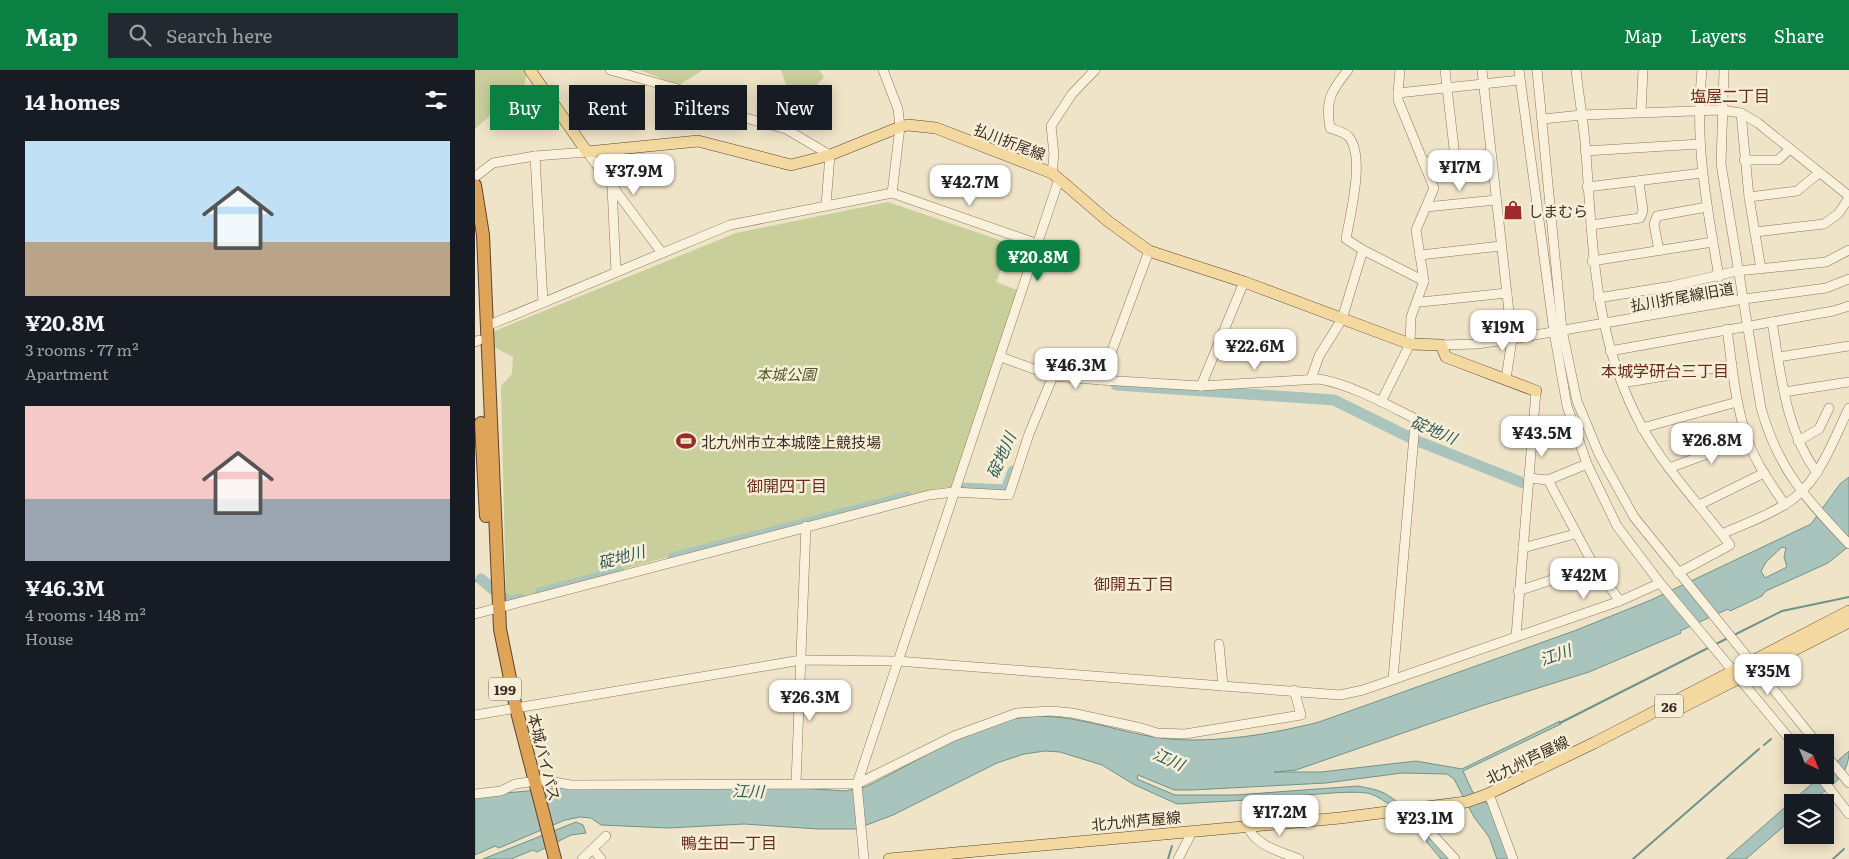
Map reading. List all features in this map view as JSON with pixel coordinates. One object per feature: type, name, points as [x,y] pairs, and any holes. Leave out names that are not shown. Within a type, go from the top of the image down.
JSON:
[{"type":"highway","name":"本城バイパス","points":[[475,184],[483,235],[494,585]]},
{"type":"highway","name":"本城バイパス","points":[[475,240],[479,472],[496,610],[512,708],[528,782],[549,854]]},
{"type":"main road","points":[[530,70],[587,152]]},
{"type":"main road","name":"払川折尾線","points":[[587,152],[698,140],[791,165],[830,155],[899,127],[908,125],[936,128],[1055,176],[1109,222],[1149,251],[1244,282],[1409,344],[1441,345]]},
{"type":"main road","points":[[1441,345],[1446,357],[1536,391]]},
{"type":"main road","name":"北九州芦屋線","points":[[1755,667],[1849,611]]},
{"type":"main road","name":"北九州芦屋線","points":[[889,859],[1415,814],[1467,805],[1489,797],[1849,622]]},
{"type":"main road","name":"北九州芦屋線","points":[[960,859],[1190,836],[1248,828]]},
{"type":"street","points":[[611,70],[679,89],[720,111],[787,129],[830,155],[825,205]]},
{"type":"street","points":[[883,70],[898,109],[899,127],[892,193]]},
{"type":"street","points":[[864,859],[863,830],[857,784],[953,492],[1001,357],[1038,244],[1055,176],[1055,154],[1051,126],[1072,94],[1095,70]]},
{"type":"street","points":[[1348,70],[1332,91],[1327,110],[1330,128],[1347,135],[1354,147],[1355,188],[1346,239],[1363,250],[1425,281]]},
{"type":"street","points":[[1381,402],[1409,344],[1411,318],[1425,281],[1416,230],[1434,188],[1398,100],[1400,70]]},
{"type":"street","points":[[1445,70],[1455,157]]},
{"type":"street","points":[[1482,70],[1512,339],[1506,379]]},
{"type":"street","points":[[1519,70],[1558,331],[1567,406],[1587,464],[1617,526],[1662,585],[1785,734]]},
{"type":"street","points":[[1537,70],[1543,119],[1558,331],[1577,401],[1599,454],[1635,517],[1809,734]]},
{"type":"street","points":[[1576,70],[1585,151],[1592,261],[1603,324],[1610,351],[1622,384],[1642,428],[1669,468],[1730,546],[1681,576]]},
{"type":"street","points":[[1641,112],[1643,70]]},
{"type":"street","points":[[1702,70],[1700,110],[1702,173],[1719,277]]},
{"type":"street","points":[[1724,70],[1721,110],[1721,164],[1737,271],[1744,299],[1826,288],[1849,279]]},
{"type":"street","points":[[1398,93],[1520,80]]},
{"type":"street","points":[[1543,119],[1581,114],[1700,110],[1721,110],[1741,114],[1758,123],[1849,197],[1838,214],[1824,224],[1755,232]]},
{"type":"street","points":[[1741,114],[1744,160],[1761,269]]},
{"type":"street","points":[[1585,151],[1700,144]]},
{"type":"street","points":[[1744,160],[1778,160],[1790,149]]},
{"type":"street","points":[[475,178],[493,163],[535,156],[587,152],[662,253]]},
{"type":"street","points":[[1423,162],[1491,154]]},
{"type":"street","points":[[535,156],[543,302]]},
{"type":"street","points":[[1587,187],[1702,173]]},
{"type":"street","points":[[1749,197],[1797,191],[1819,173]]},
{"type":"street","points":[[1591,225],[1640,218],[1643,211],[1639,182]]},
{"type":"street","points":[[611,185],[617,272]]},
{"type":"street","points":[[487,326],[729,225],[892,193],[1038,244]]},
{"type":"street","points":[[1427,207],[1496,200]]},
{"type":"street","points":[[1659,251],[1654,224],[1657,216],[1707,207]]},
{"type":"street","points":[[1592,261],[1713,242]]},
{"type":"street","points":[[1420,256],[1501,246]]},
{"type":"street","points":[[1311,379],[1319,356],[1342,319],[1363,250]]},
{"type":"street","points":[[1598,298],[1719,277],[1737,271],[1826,262],[1849,250]]},
{"type":"street","points":[[1101,380],[1149,251]]},
{"type":"street","points":[[1201,386],[1244,282]]},
{"type":"street","points":[[1417,301],[1507,293]]},
{"type":"street","name":"払川折尾線旧道","points":[[1441,345],[1477,344],[1512,339],[1744,299],[1761,408],[1769,435],[1779,458],[1802,492],[1849,544]]},
{"type":"street","points":[[1610,351],[1833,311],[1849,306]]},
{"type":"street","points":[[1772,322],[1789,418],[1798,441],[1817,473]]},
{"type":"street","points":[[1727,329],[1737,402],[1747,439],[1763,473],[1785,505]]},
{"type":"street","points":[[1778,357],[1849,346]]},
{"type":"street","points":[[1001,357],[1053,376],[1101,380],[1201,386],[1311,379],[1331,382],[1381,402],[1414,418],[1393,679]]},
{"type":"street","points":[[1622,384],[1732,365]]},
{"type":"street","points":[[475,614],[911,499],[953,492],[1009,495],[1029,434],[1053,376]]},
{"type":"street","points":[[1784,392],[1849,382]]},
{"type":"street","points":[[1516,636],[1518,591],[1536,391]]},
{"type":"street","points":[[1642,428],[1737,402]]},
{"type":"street","points":[[1798,441],[1819,429],[1829,408]]},
{"type":"street","points":[[1722,534],[1785,505],[1802,492],[1817,473],[1849,408]]},
{"type":"street","points":[[1669,468],[1747,439]]},
{"type":"street","points":[[1529,478],[1548,480],[1587,464]]},
{"type":"street","points":[[1699,505],[1763,473]]},
{"type":"street","points":[[1548,480],[1575,534],[1594,566],[1620,600]]},
{"type":"street","points":[[795,784],[806,526]]},
{"type":"street","points":[[1523,548],[1575,534]]},
{"type":"street","points":[[1518,591],[1594,566]]},
{"type":"street","points":[[475,716],[512,708],[678,682],[801,660],[897,660],[1340,695],[1363,690],[1662,585]]},
{"type":"street","points":[[1219,644],[1223,686]]},
{"type":"street","points":[[475,794],[501,791],[515,784],[549,780],[571,785],[795,784],[828,786],[857,784],[954,736],[1017,713],[1051,710],[1072,713],[1157,734],[1185,734],[1301,716],[1294,690]]},
{"type":"street","points":[[1834,764],[1849,783]]},
{"type":"street","points":[[1826,784],[1849,814]]},
{"type":"street","points":[[1489,797],[1513,859]]},
{"type":"street","points":[[1415,814],[1455,859]]},
{"type":"street","points":[[1248,828],[1256,840],[1299,859]]},
{"type":"street","points":[[582,859],[606,836]]},
{"type":"street","points":[[1179,859],[1190,836]]},
{"type":"street","points":[[593,849],[601,859]]},
{"type":"green space","points":[[475,70],[525,70],[527,74],[524,85],[490,85],[490,116],[475,129]]},
{"type":"green space","points":[[639,70],[703,70],[679,85]]},
{"type":"green space","points":[[781,70],[819,70],[824,77],[817,85],[786,85]]},
{"type":"green space","name":"本城公園","points":[[888,202],[1011,244],[996,282],[1020,291],[953,487],[939,488],[804,520],[510,600],[506,598],[501,386],[512,374],[513,357],[492,346],[492,332],[736,233]]},
{"type":"water","name":"江川","points":[[1849,477],[1849,546],[1828,563],[1766,591],[1762,596],[1730,611],[1728,609],[1680,631],[1681,633],[1589,672],[1481,706],[1296,770],[1274,772],[1321,772],[1416,761],[1462,769],[1560,721],[1561,724],[1463,771],[1472,791],[1491,807],[1511,859],[1497,859],[1489,837],[1474,817],[1454,779],[1447,774],[1402,773],[1326,783],[1192,790],[1174,790],[1138,775],[1137,779],[1175,795],[1236,795],[1358,786],[1375,790],[1393,798],[1402,806],[1451,859],[1441,859],[1401,814],[1382,799],[1371,794],[1349,792],[1252,800],[1265,816],[1263,818],[1248,800],[1177,804],[1133,784],[1102,765],[1060,752],[1045,751],[1024,754],[997,763],[893,815],[856,829],[818,829],[744,824],[668,828],[601,825],[591,818],[580,817],[565,820],[499,848],[495,846],[475,855],[475,796],[569,787],[799,788],[845,791],[865,787],[976,730],[1013,719],[1033,716],[1072,719],[1150,736],[1188,740],[1226,739],[1319,722],[1574,631],[1651,600],[1811,524],[1840,484]],"holes":[[[1782,547],[1786,548],[1784,557],[1787,567],[1765,578],[1761,571],[1766,562]]]},
{"type":"water","points":[[1849,751],[1846,767],[1834,783],[1834,764]]},
{"type":"water","points":[[1812,784],[1833,784],[1820,794],[1800,794]]},
{"type":"water","points":[[1784,808],[1784,826],[1746,859],[1726,859]]},
{"type":"water","points":[[576,822],[583,825],[586,833],[571,835],[537,852],[533,850],[511,859],[483,859]]},
{"type":"waterway","name":"碇地川","points":[[1116,385],[1334,400],[1415,440],[1523,483]]},
{"type":"waterway","name":"碇地川","points":[[962,488],[1006,490],[1013,471]]},
{"type":"waterway","name":"碇地川","points":[[673,558],[907,497]]},
{"type":"waterway","name":"碇地川","points":[[540,593],[619,572]]},
{"type":"waterway","name":"碇地川","points":[[475,581],[481,579]]},
{"type":"waterway","name":"碇地川","points":[[481,579],[508,602],[520,599]]},
{"type":"waterway","points":[[1734,635],[1782,611],[1849,597]]},
{"type":"waterway","points":[[1716,644],[1728,638]]},
{"type":"waterway","points":[[1560,723],[1710,647]]},
{"type":"waterway","points":[[1764,745],[1771,739]]},
{"type":"waterway","points":[[1633,859],[1759,749]]},
{"type":"waterway","points":[[1168,859],[1172,846]]},
{"type":"waterway","points":[[1833,859],[1844,849]]},
{"type":"place","name":"しまむら","points":[[1513,210]]},
{"type":"place","name":"北九州市立本城陸上競技場","points":[[686,441]]},
{"type":"district","name":"塩屋二丁目","points":[[1730,95]]},
{"type":"district","name":"本城学研台三丁目","points":[[1665,370]]},
{"type":"district","name":"御開四丁目","points":[[787,485]]},
{"type":"district","name":"御開五丁目","points":[[1134,583]]},
{"type":"district","name":"鴨生田一丁目","points":[[729,842]]}]
